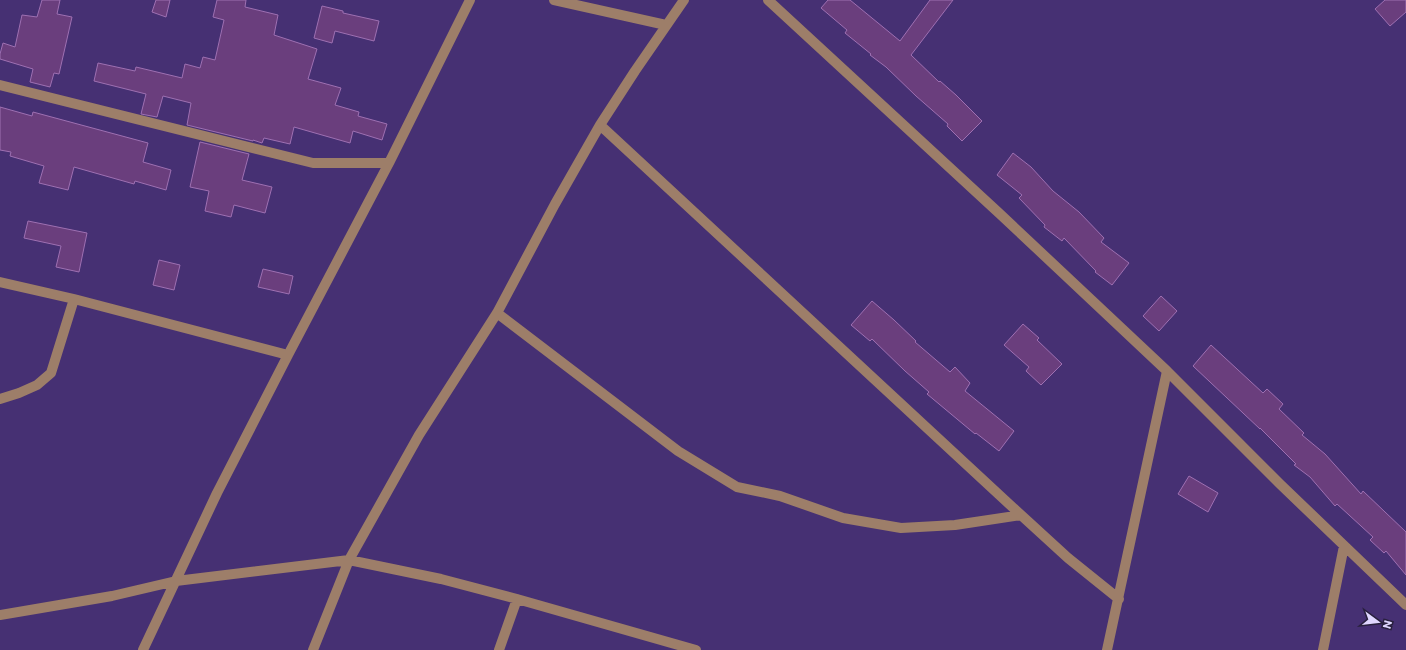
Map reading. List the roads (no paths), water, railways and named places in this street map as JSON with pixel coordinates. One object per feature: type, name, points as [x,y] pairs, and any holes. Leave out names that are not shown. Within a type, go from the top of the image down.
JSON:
[{"type":"street","points":[[143,650],[217,493],[389,163],[470,0]]},
{"type":"street","points":[[554,0],[666,25]]},
{"type":"street","points":[[313,650],[349,560],[419,435],[497,313],[555,204],[600,125],[684,0]]},
{"type":"street","points":[[768,0],[1168,371],[1344,546],[1406,605]]},
{"type":"street","points":[[0,85],[313,163],[389,163]]},
{"type":"street","points":[[600,125],[1068,558],[1119,599]]},
{"type":"street","points":[[0,282],[74,299],[288,355]]},
{"type":"street","points":[[0,398],[19,393],[37,385],[50,373],[74,299]]},
{"type":"street","points":[[497,313],[678,452],[737,487],[780,496],[844,518],[901,528],[955,525],[1022,515]]},
{"type":"street","points":[[1107,650],[1168,371]]},
{"type":"street","points":[[1322,650],[1344,546]]},
{"type":"street","points":[[0,615],[112,596],[176,581],[349,560],[441,579],[696,650]]},
{"type":"street","points":[[499,650],[517,599]]}]
